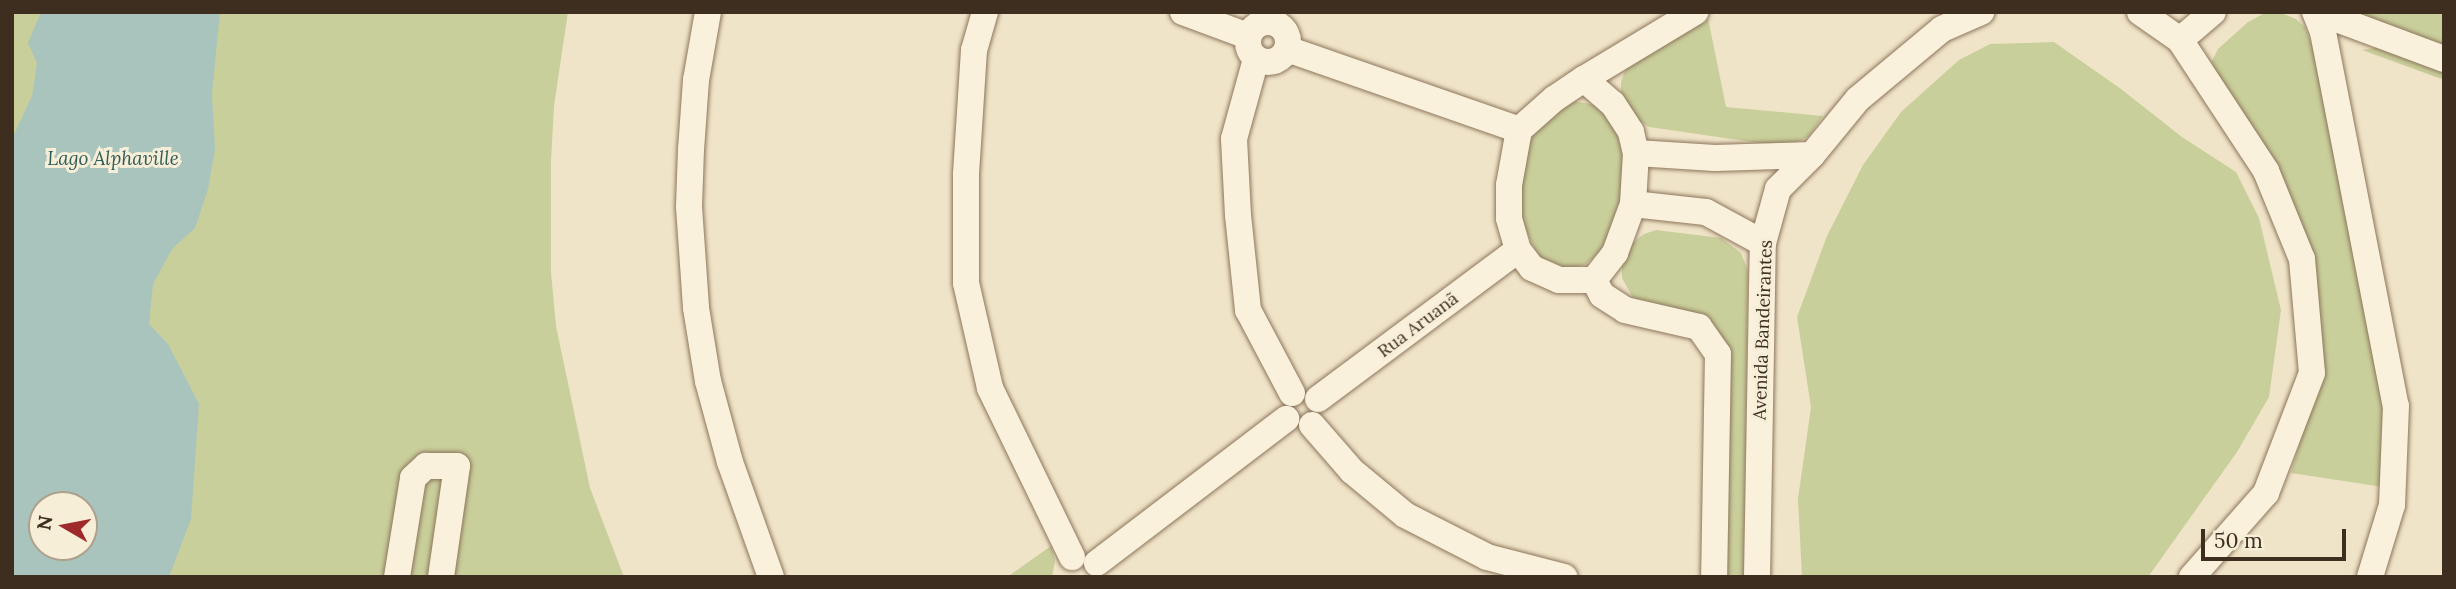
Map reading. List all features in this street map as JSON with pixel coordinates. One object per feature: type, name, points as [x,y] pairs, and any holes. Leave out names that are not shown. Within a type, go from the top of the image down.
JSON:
[{"type":"street","points":[[708,12],[696,79],[691,149],[689,207],[696,308],[708,381],[730,462],[771,577]]},
{"type":"street","points":[[985,12],[974,50],[966,175],[966,283],[990,388],[1083,568],[1286,419]]},
{"type":"street","points":[[1184,12],[1262,32]]},
{"type":"street","points":[[1584,79],[1613,104],[1631,132],[1636,153],[1633,204],[1615,253],[1594,279],[1559,280],[1532,268],[1518,250],[1508,218],[1519,130],[1554,99],[1584,79],[1695,12]]},
{"type":"street","name":"Avenida Bandeirantes","points":[[1756,577],[1762,243],[1778,189],[1812,155],[1858,99],[1942,29],[1981,12]]},
{"type":"street","points":[[2140,12],[2180,40],[2266,171],[2302,259],[2312,373],[2266,493],[2192,577]]},
{"type":"street","points":[[2180,40],[2213,12]]},
{"type":"street","points":[[2317,12],[2444,59]]},
{"type":"street","points":[[2317,12],[2396,406],[2392,505],[2370,577]]},
{"type":"street","points":[[1262,32],[1274,61],[1287,49],[1519,130]]},
{"type":"street","points":[[1262,32],[1234,139],[1240,228],[1248,310],[1292,393]]},
{"type":"street","points":[[1636,153],[1715,158],[1812,155]]},
{"type":"street","points":[[1633,204],[1706,212],[1762,243]]},
{"type":"street","name":"Rua Aruanã","points":[[1318,399],[1518,250]]},
{"type":"street","points":[[1594,279],[1602,295],[1625,310],[1699,327],[1718,354],[1714,577]]},
{"type":"street","points":[[1306,390],[1318,399],[1320,415],[1312,425],[1296,427],[1286,419],[1283,405],[1292,393],[1306,390]]},
{"type":"street","points":[[1312,425],[1352,471],[1405,515],[1487,557],[1564,577]]},
{"type":"street","points":[[397,577],[413,478],[426,466],[457,466],[443,564],[403,544]]},
{"type":"green space","points":[[12,12],[568,12],[554,106],[551,162],[551,272],[556,326],[590,488],[624,577],[12,577]]},
{"type":"green space","points":[[2279,12],[2296,19],[2305,27],[2312,45],[2383,400],[2383,487],[2291,473],[2310,407],[2317,313],[2209,67],[2218,49],[2248,22],[2263,14]]},
{"type":"green space","points":[[2355,12],[2444,12],[2444,45]]},
{"type":"green space","points":[[1708,18],[1726,107],[1823,116],[1808,137],[1795,143],[1766,144],[1649,127],[1632,116],[1621,98],[1621,82],[1626,67]]},
{"type":"green space","points":[[2054,42],[2121,89],[2182,137],[2236,172],[2259,218],[2281,310],[2269,397],[2237,452],[2148,577],[1802,577],[1798,499],[1811,407],[1797,317],[1827,236],[1863,165],[1901,112],[1959,60],[1990,44]]},
{"type":"green space","points":[[2381,47],[2444,67],[2444,80],[2362,50]]},
{"type":"green space","points":[[1573,101],[1596,105],[1616,130],[1624,160],[1625,191],[1603,249],[1586,264],[1566,270],[1543,261],[1535,249],[1524,226],[1519,194],[1528,145],[1536,130],[1545,118]]},
{"type":"green space","points":[[1656,230],[1721,238],[1741,253],[1748,271],[1744,577],[1724,577],[1727,363],[1632,296],[1622,278],[1622,262],[1631,244],[1644,234]]},
{"type":"green space","points":[[1051,546],[1055,561],[1052,577],[1007,577]]},
{"type":"water","name":"Lago Alphaville","points":[[41,12],[220,12],[212,94],[215,149],[208,189],[195,228],[172,249],[153,284],[149,324],[168,344],[199,404],[191,519],[169,577],[12,577],[12,139],[32,96],[37,63],[28,43]]}]
